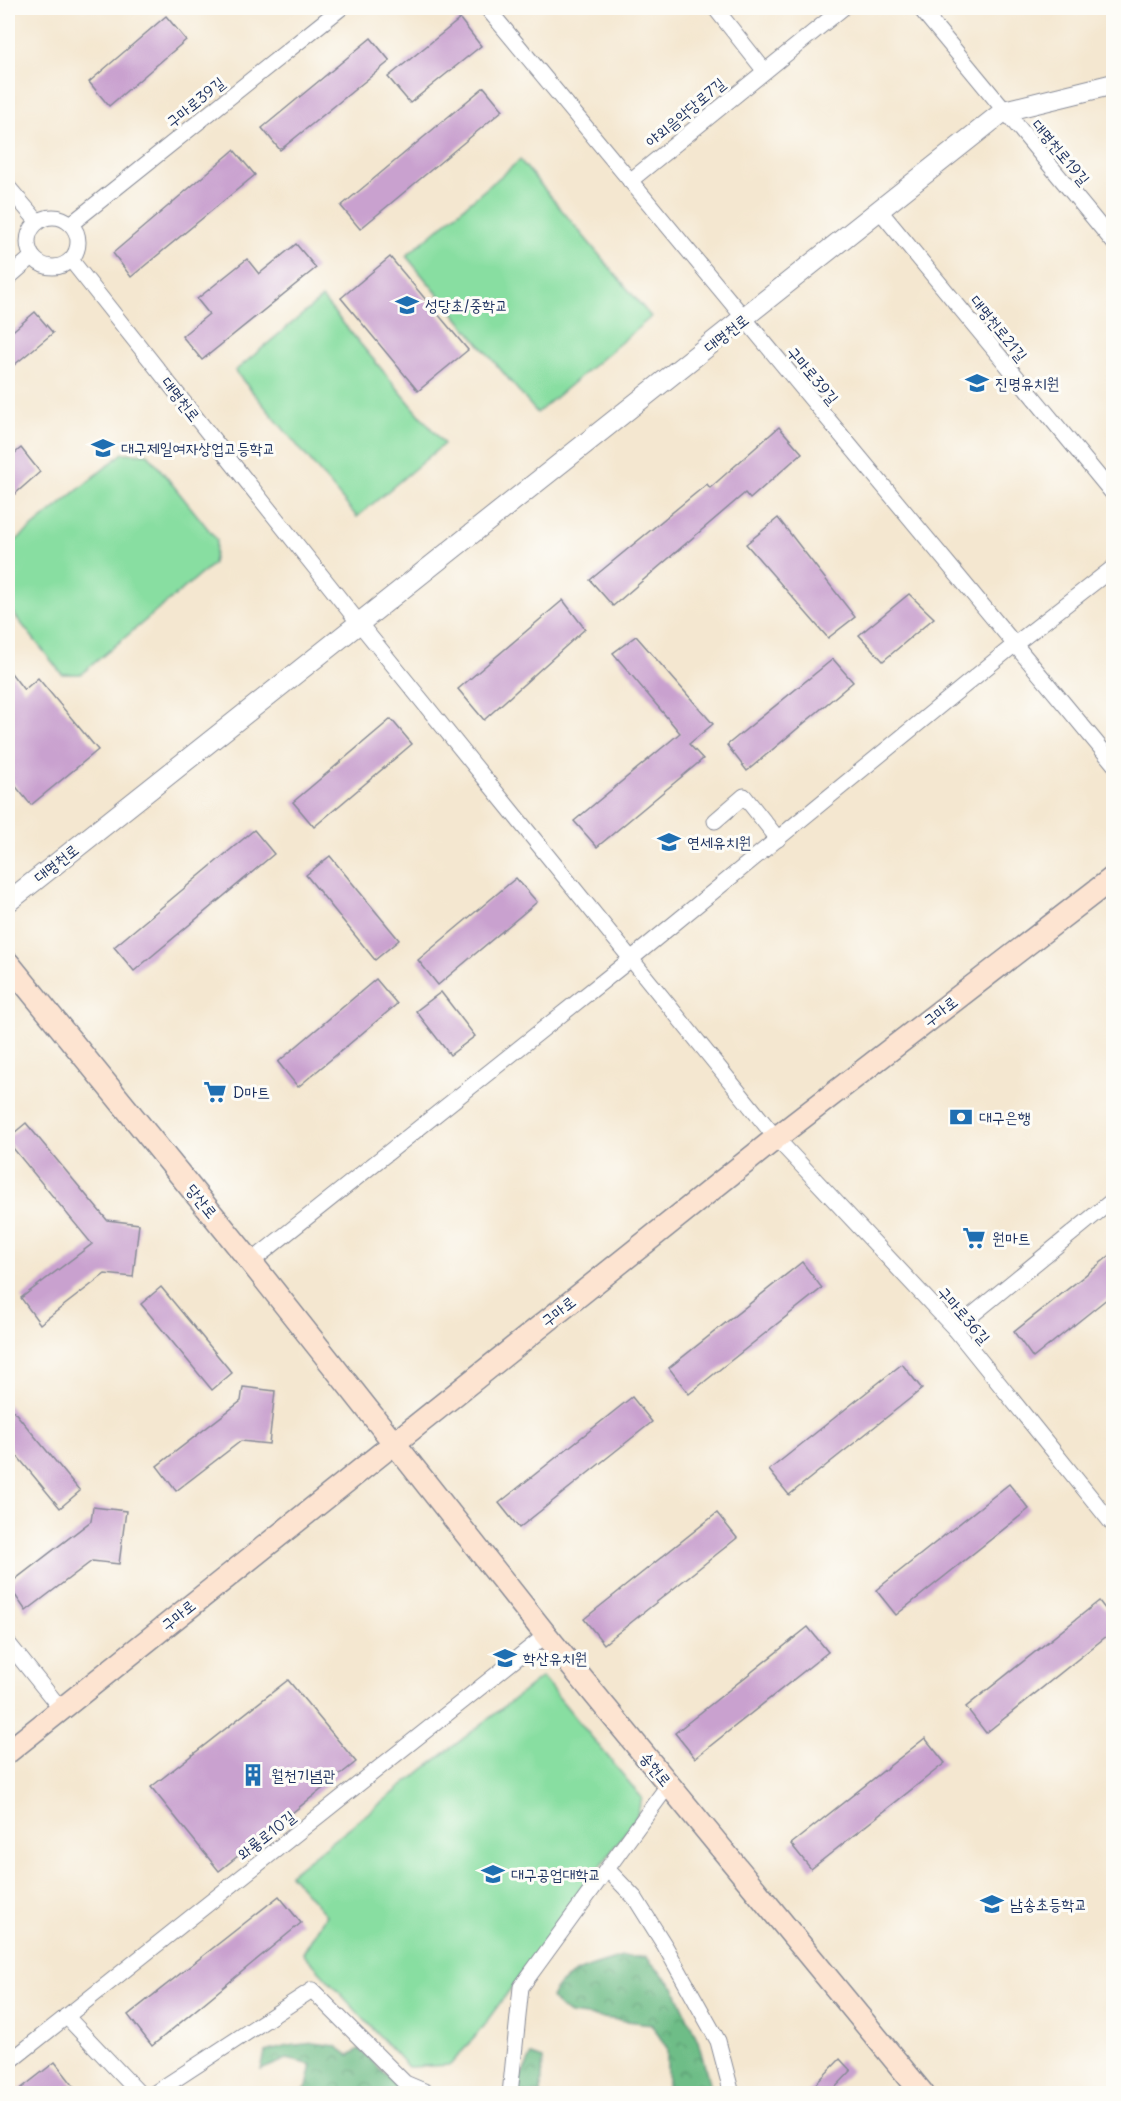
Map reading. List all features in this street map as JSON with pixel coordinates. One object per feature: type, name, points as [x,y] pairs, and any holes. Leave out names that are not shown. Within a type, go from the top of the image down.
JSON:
[{"type":"main road","name":"구마로","points":[[8,1752],[776,1138],[1113,877]]},
{"type":"main road","name":"당산로","points":[[8,963],[251,1262],[393,1442]]},
{"type":"main road","name":"송현로","points":[[393,1442],[546,1635],[922,2094]]},
{"type":"street","name":"구마로39길","points":[[71,224],[341,8]]},
{"type":"street","name":"구마로39길","points":[[487,8],[1113,764]]},
{"type":"street","points":[[715,8],[764,70]]},
{"type":"street","name":"야외음악당로7길","points":[[630,181],[843,8]]},
{"type":"street","name":"대명천로19길","points":[[920,8],[1113,243]]},
{"type":"street","name":"대명천로","points":[[8,902],[1004,111],[1113,84]]},
{"type":"street","points":[[8,187],[38,222]]},
{"type":"street","name":"대명천로21길","points":[[880,211],[1113,495]]},
{"type":"street","points":[[47,217],[56,217],[71,224],[79,240],[78,248],[71,260],[54,268],[38,263],[32,257],[27,242],[29,234],[38,222],[47,217]]},
{"type":"street","points":[[8,278],[32,257]]},
{"type":"street","name":"대명천로","points":[[71,260],[359,623]]},
{"type":"street","points":[[251,1262],[631,959],[1014,645],[1113,567]]},
{"type":"street","name":"구마로36길","points":[[359,623],[776,1138],[955,1329],[1113,1526]]},
{"type":"street","points":[[714,821],[744,796],[778,839]]},
{"type":"street","points":[[955,1329],[1113,1199]]},
{"type":"street","name":"와룡로10길","points":[[8,2063],[546,1635]]},
{"type":"street","points":[[8,1643],[61,1709]]},
{"type":"street","points":[[510,2094],[521,1987],[669,1784]]},
{"type":"street","points":[[607,1869],[635,1898],[666,1946],[718,2041],[732,2094]]},
{"type":"street","points":[[153,2094],[312,1990],[405,2082],[431,2094]]},
{"type":"street","points":[[66,2016],[140,2094]]},
{"type":"green space","points":[[520,160],[651,317],[537,413],[406,256]]},
{"type":"green space","points":[[322,298],[444,444],[357,517],[235,371]]},
{"type":"green space","points":[[123,453],[148,454],[217,540],[213,564],[81,674],[62,674],[8,607],[8,547]]},
{"type":"green space","points":[[542,1677],[642,1798],[636,1818],[475,2037],[450,2065],[408,2067],[303,1953],[326,1915],[290,1874]]},
{"type":"green space","points":[[622,1957],[646,1957],[674,1987],[698,2041],[712,2093],[667,2093],[667,2048],[651,2024],[570,2014],[551,1998],[563,1981],[572,1975]]},
{"type":"green space","points":[[314,2043],[336,2046],[349,2055],[359,2049],[405,2093],[298,2093],[307,2087],[312,2065],[287,2059],[261,2070],[265,2052]]},
{"type":"green space","points":[[532,2055],[543,2059],[541,2093],[516,2093],[516,2086]]},
{"type":"building","points":[[166,16],[186,40],[109,106],[89,82]]},
{"type":"building","points":[[460,19],[481,46],[410,103],[388,77]]},
{"type":"building","points":[[371,38],[390,61],[280,150],[262,128]]},
{"type":"building","points":[[484,87],[503,110],[360,229],[341,206]]},
{"type":"building","points":[[234,150],[255,175],[131,277],[113,253]]},
{"type":"building","points":[[296,244],[316,268],[202,360],[182,336],[209,314],[197,299],[247,259],[259,274]]},
{"type":"building","points":[[390,257],[468,350],[418,391],[341,298]]},
{"type":"building","points":[[35,312],[53,333],[8,370],[8,335]]},
{"type":"building","points":[[779,427],[802,453],[750,499],[745,493],[613,606],[590,580],[707,484],[710,488]]},
{"type":"building","points":[[21,448],[40,472],[8,500],[8,459]]},
{"type":"building","points":[[778,518],[855,617],[828,638],[746,544]]},
{"type":"building","points":[[909,594],[934,618],[883,661],[859,635]]},
{"type":"building","points":[[563,600],[585,629],[484,720],[458,689]]},
{"type":"building","points":[[636,636],[713,724],[689,744],[703,759],[597,847],[574,821],[680,733],[613,653]]},
{"type":"building","points":[[833,659],[853,682],[747,771],[727,745]]},
{"type":"building","points":[[8,669],[24,690],[38,678],[98,750],[31,805],[8,777]]},
{"type":"building","points":[[391,719],[412,744],[314,827],[293,802]]},
{"type":"building","points":[[254,830],[274,854],[134,971],[114,947]]},
{"type":"building","points":[[330,856],[399,940],[375,960],[306,875]]},
{"type":"building","points":[[516,878],[537,902],[438,985],[418,960]]},
{"type":"building","points":[[376,979],[397,1004],[298,1087],[278,1062]]},
{"type":"building","points":[[441,992],[475,1036],[450,1055],[416,1011]]},
{"type":"building","points":[[26,1123],[107,1220],[139,1224],[133,1277],[105,1274],[40,1324],[21,1298],[92,1244],[8,1142],[8,1138]]},
{"type":"building","points":[[1113,1253],[1113,1294],[1033,1358],[1014,1332]]},
{"type":"building","points":[[802,1262],[822,1288],[689,1394],[669,1368]]},
{"type":"building","points":[[161,1287],[232,1373],[212,1390],[141,1304]]},
{"type":"building","points":[[902,1364],[922,1389],[789,1495],[769,1470]]},
{"type":"building","points":[[243,1387],[275,1391],[269,1444],[241,1441],[176,1491],[157,1466],[241,1401]]},
{"type":"building","points":[[632,1397],[652,1422],[519,1528],[499,1503]]},
{"type":"building","points":[[8,1404],[80,1491],[60,1508],[8,1445]]},
{"type":"building","points":[[1009,1484],[1029,1509],[896,1615],[876,1590]]},
{"type":"building","points":[[93,1507],[126,1511],[119,1564],[92,1561],[26,1611],[8,1585],[91,1521]]},
{"type":"building","points":[[717,1513],[737,1538],[604,1644],[584,1619]]},
{"type":"building","points":[[1099,1601],[1113,1619],[1113,1631],[986,1733],[966,1707]]},
{"type":"building","points":[[808,1627],[828,1652],[695,1758],[675,1733]]},
{"type":"building","name":"월천기념관","points":[[288,1680],[356,1762],[219,1871],[151,1787]]},
{"type":"building","points":[[925,1738],[945,1763],[811,1869],[791,1844]]},
{"type":"building","points":[[279,1896],[301,1923],[152,2046],[128,2015]]},
{"type":"building","points":[[840,2059],[851,2071],[829,2094],[806,2094]]},
{"type":"building","points":[[55,2062],[80,2094],[14,2094]]},
{"type":"place","name":"성당초/중학교","points":[[407,305]]},
{"type":"place","name":"진명유치원","points":[[977,383]]},
{"type":"place","name":"대구제일여자상업고등학교","points":[[103,448]]},
{"type":"place","name":"연세유치원","points":[[669,842]]},
{"type":"place","name":"D마트","points":[[215,1092]]},
{"type":"place","name":"대구은행","points":[[961,1117]]},
{"type":"place","name":"원마트","points":[[974,1238]]},
{"type":"place","name":"학산유치원","points":[[505,1658]]},
{"type":"place","name":"월천기념관","points":[[253,1775]]},
{"type":"place","name":"대구공업대학교","points":[[493,1874]]},
{"type":"place","name":"남송초등학교","points":[[992,1904]]}]
